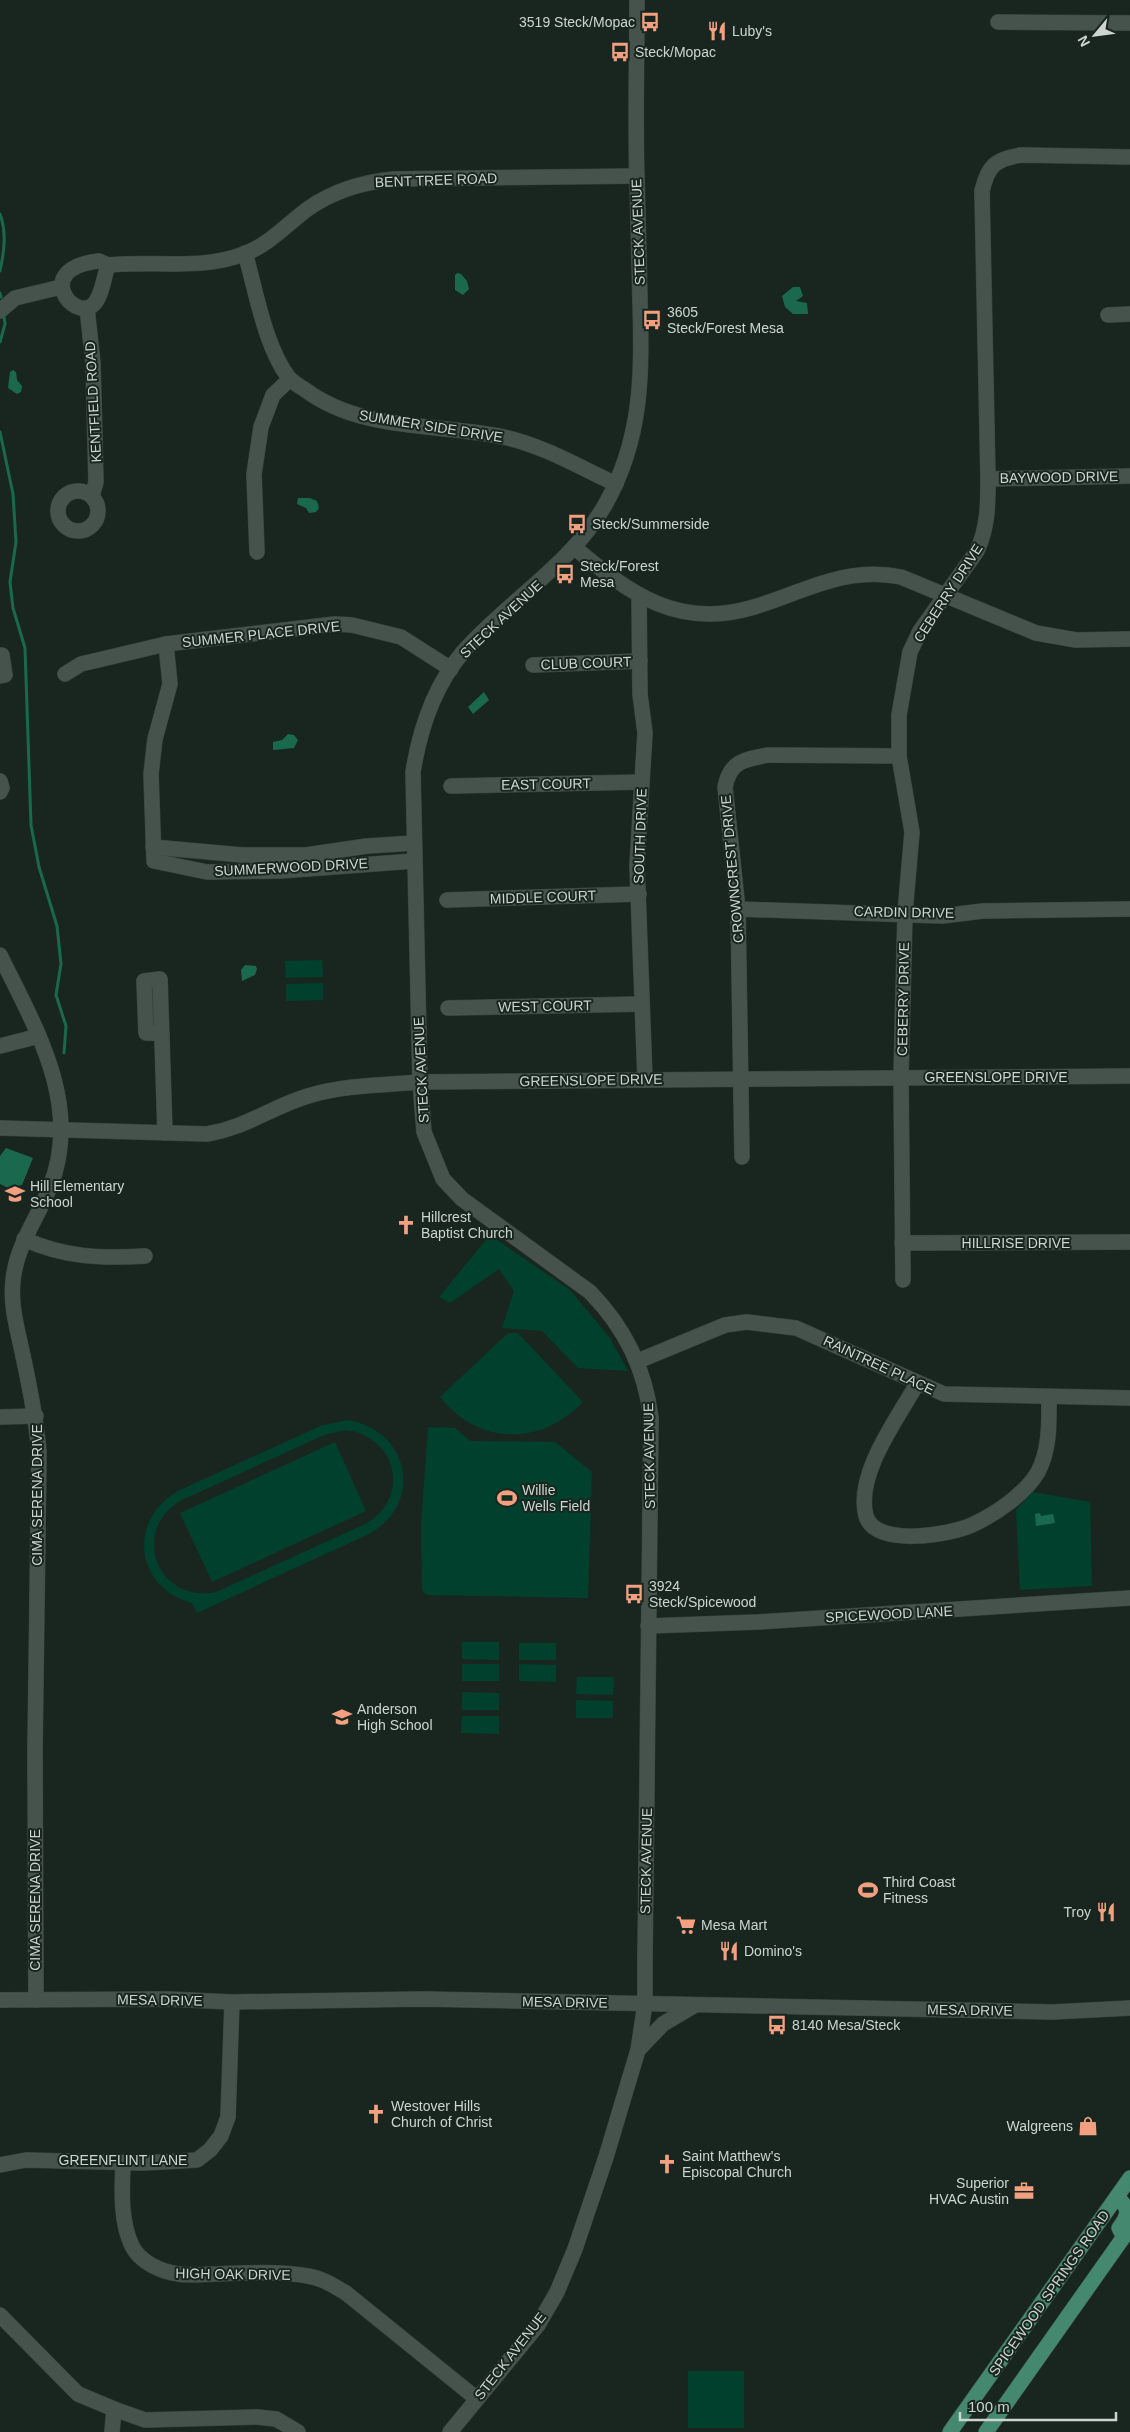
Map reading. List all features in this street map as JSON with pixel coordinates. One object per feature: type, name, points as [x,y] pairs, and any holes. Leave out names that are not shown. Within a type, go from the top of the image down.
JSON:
[{"type":"main road","name":"SPICEWOOD SPRINGS ROAD","points":[[950,2432],[1130,2178]]},
{"type":"main road","points":[[1117,2197],[1127,2208],[1128,2213],[1119,2228],[1127,2232]]},
{"type":"main road","name":"SPICEWOOD SPRINGS ROAD","points":[[986,2432],[1127,2232]]},
{"type":"street","name":"STECK AVENUE","points":[[450,2432],[538,2324],[557,2292],[592,2200],[638,2050],[645,2004],[651,1418],[648,1396],[638,1361],[617,1323],[590,1292],[462,1199],[443,1179],[424,1132],[420,1082],[413,772],[420,732],[428,710],[451,669],[463,652],[491,624],[575,548],[602,511],[625,464],[640,400],[642,349],[637,176],[637,0]]},
{"type":"street","points":[[998,22],[1130,23]]},
{"type":"street","name":"CEBERRY DRIVE","points":[[903,1280],[901,1077],[905,913],[912,832],[898,756],[899,714],[910,652],[920,631],[977,551],[984,536],[987,518],[988,479],[982,191],[986,174],[997,161],[1022,155],[1130,157]]},
{"type":"street","name":"BENT TREE ROAD","points":[[57,288],[70,269],[78,264],[99,261],[108,265],[137,262],[204,264],[245,253],[260,246],[310,207],[339,190],[368,182],[394,179],[637,176]]},
{"type":"street","name":"SUMMER SIDE DRIVE","points":[[245,253],[267,332],[277,357],[290,379],[313,396],[337,409],[362,418],[504,437],[532,445],[564,458],[616,484]]},
{"type":"street","points":[[0,311],[15,298],[57,288],[72,304],[86,308],[91,306],[96,300],[108,265]]},
{"type":"street","name":"KENTFIELD ROAD","points":[[86,308],[94,381],[96,482],[92,496]]},
{"type":"street","points":[[1108,315],[1130,314]]},
{"type":"street","points":[[257,552],[254,474],[261,427],[273,395],[290,379]]},
{"type":"street","name":"BAYWOOD DRIVE","points":[[988,479],[1130,476]]},
{"type":"street","points":[[575,548],[603,572],[639,595],[684,613],[720,613],[753,608],[840,577],[854,574],[881,573],[901,577],[946,594],[1036,633],[1056,638],[1130,639]]},
{"type":"street","name":"SOUTH DRIVE","points":[[639,595],[640,694],[646,733],[637,865],[645,1078]]},
{"type":"street","name":"SUMMER PLACE DRIVE","points":[[65,674],[81,664],[166,644],[319,625],[352,625],[401,637],[451,669]]},
{"type":"street","points":[[153,847],[151,774],[155,739],[170,684],[166,644]]},
{"type":"street","points":[[0,656],[2,655],[4,675],[0,676]]},
{"type":"street","name":"CLUB COURT","points":[[532,665],[640,661]]},
{"type":"street","name":"CROWNCREST DRIVE","points":[[742,1157],[738,909],[725,787],[728,773],[737,764],[751,758],[769,755],[898,756]]},
{"type":"street","points":[[0,781],[2,788],[0,792]]},
{"type":"street","name":"EAST COURT","points":[[450,786],[642,782]]},
{"type":"street","name":"SUMMERWOOD DRIVE","points":[[414,843],[367,846],[306,855],[242,855],[153,847],[154,862],[207,872],[280,871],[414,861]]},
{"type":"street","name":"MIDDLE COURT","points":[[447,900],[639,894]]},
{"type":"street","name":"CARDIN DRIVE","points":[[738,909],[905,913],[942,916],[983,911],[1130,910]]},
{"type":"street","name":"CIMA SERENA DRIVE","points":[[0,955],[39,1036],[57,1087],[60,1129],[59,1160],[50,1187],[24,1239],[16,1260],[12,1300],[36,1416],[40,1493],[35,1750],[36,2000]]},
{"type":"street","name":"WEST COURT","points":[[448,1008],[642,1004]]},
{"type":"street","points":[[162,1033],[165,1133]]},
{"type":"street","points":[[0,1046],[39,1036]]},
{"type":"street","name":"GREENSLOPE DRIVE","points":[[0,1128],[207,1134],[230,1130],[308,1096],[348,1088],[420,1082],[645,1078],[742,1080],[1130,1076]]},
{"type":"street","points":[[24,1239],[58,1253],[77,1256],[115,1258],[145,1256]]},
{"type":"street","name":"HILLRISE DRIVE","points":[[902,1243],[1130,1242]]},
{"type":"street","name":"RAINTREE PLACE","points":[[638,1361],[726,1325],[748,1322],[796,1328],[917,1384],[944,1394],[1049,1398],[1130,1398]]},
{"type":"street","points":[[917,1384],[876,1455],[868,1478],[865,1496],[866,1517],[879,1532],[891,1535],[953,1532],[974,1524],[1025,1490],[1045,1458],[1049,1426],[1049,1398]]},
{"type":"street","points":[[0,1417],[36,1416]]},
{"type":"street","name":"SPICEWOOD LANE","points":[[648,1626],[758,1622],[1130,1598]]},
{"type":"street","name":"MESA DRIVE","points":[[0,2000],[232,2002],[422,1999],[1054,2012],[1130,2008]]},
{"type":"street","name":"GREENFLINT LANE","points":[[0,2165],[26,2160],[123,2163],[197,2160],[210,2150],[221,2136],[228,2116],[232,2002]]},
{"type":"street","points":[[638,2050],[663,2024],[697,2004]]},
{"type":"street","name":"HIGH OAK DRIVE","points":[[123,2163],[122,2193],[128,2236],[132,2248],[149,2263],[160,2270],[180,2275],[278,2274],[310,2276],[328,2282],[346,2293],[477,2400]]},
{"type":"street","points":[[0,2315],[78,2394],[114,2409],[145,2420],[257,2417],[276,2419],[298,2432]]},
{"type":"street","points":[[112,2432],[114,2409]]},
{"type":"shaded area","points":[[457,273],[461,274],[467,281],[469,289],[463,295],[455,290],[455,275]]},
{"type":"shaded area","points":[[793,287],[800,287],[803,296],[796,301],[807,303],[808,314],[793,314],[785,307],[782,296]]},
{"type":"shaded area","points":[[13,370],[16,372],[17,380],[22,386],[21,392],[17,394],[8,388],[10,372]]},
{"type":"shaded area","points":[[298,498],[310,498],[317,501],[319,508],[316,512],[309,513],[306,508],[297,504]]},
{"type":"shaded area","points":[[484,692],[489,700],[473,714],[468,707]]},
{"type":"shaded area","points":[[288,734],[294,735],[298,740],[294,748],[273,750],[273,742],[282,740]]},
{"type":"shaded area","points":[[322,960],[323,977],[286,978],[285,961]]},
{"type":"shaded area","points":[[245,965],[256,966],[257,969],[255,975],[242,981],[241,970]]},
{"type":"shaded area","points":[[323,983],[323,1000],[286,1001],[286,984]]},
{"type":"shaded area","points":[[6,1148],[33,1158],[22,1185],[8,1188],[0,1184],[0,1156]]},
{"type":"shaded area","points":[[490,1235],[570,1290],[610,1338],[628,1371],[578,1368],[542,1331],[502,1328],[514,1291],[499,1269],[450,1303],[439,1297]]},
{"type":"shaded area","points":[[508,1333],[518,1333],[583,1402],[566,1416],[548,1427],[529,1433],[491,1432],[473,1425],[456,1413],[440,1397]]},
{"type":"shaded area","points":[[347,1420],[368,1426],[384,1437],[396,1452],[402,1469],[403,1487],[398,1504],[387,1521],[369,1534],[197,1613],[192,1603],[173,1595],[159,1583],[149,1569],[144,1552],[145,1535],[151,1519],[162,1504],[178,1491],[320,1426]],"holes":[[[346,1430],[364,1435],[377,1444],[387,1456],[392,1470],[393,1485],[389,1500],[380,1513],[365,1524],[216,1592],[195,1593],[178,1587],[165,1576],[157,1561],[154,1545],[157,1528],[166,1513],[182,1500],[324,1435]]]},
{"type":"shaded area","name":"Willie Wells Field","points":[[428,1427],[455,1428],[470,1441],[555,1442],[592,1472],[588,1598],[427,1595],[422,1590],[421,1525]]},
{"type":"shaded area","points":[[335,1442],[366,1511],[212,1582],[180,1513]]},
{"type":"shaded area","points":[[1033,1492],[1090,1502],[1092,1586],[1020,1590],[1016,1510]]},
{"type":"shaded area","points":[[1040,1513],[1041,1516],[1053,1514],[1055,1523],[1036,1526],[1035,1514]]},
{"type":"shaded area","points":[[462,1642],[499,1642],[499,1660],[462,1659]]},
{"type":"shaded area","points":[[519,1643],[556,1643],[556,1660],[519,1660]]},
{"type":"shaded area","points":[[462,1664],[499,1664],[499,1681],[462,1681]]},
{"type":"shaded area","points":[[519,1664],[556,1665],[556,1682],[519,1681]]},
{"type":"shaded area","points":[[577,1677],[614,1677],[613,1695],[576,1694]]},
{"type":"shaded area","points":[[462,1692],[499,1693],[499,1710],[462,1710]]},
{"type":"shaded area","points":[[576,1700],[613,1701],[613,1718],[576,1718]]},
{"type":"shaded area","points":[[462,1716],[499,1716],[499,1734],[461,1733]]},
{"type":"shaded area","points":[[688,2371],[744,2371],[744,2428],[688,2428]]},
{"type":"waterway","points":[[0,214],[4,235],[4,249],[0,271]]},
{"type":"waterway","points":[[0,293],[1,297]]},
{"type":"waterway","points":[[0,342],[5,324],[4,316]]},
{"type":"waterway","points":[[0,432],[13,494],[16,542],[10,582],[13,608],[25,648],[31,825],[39,867],[57,926],[61,964],[56,995],[66,1026],[64,1053]]},
{"type":"place","name":"3519 Steck/Mopac","points":[[650,22]]},
{"type":"place","name":"Luby's","points":[[717,31]]},
{"type":"place","name":"Steck/Mopac","points":[[620,52]]},
{"type":"place","name":"3605 Steck/Forest Mesa","points":[[652,320]]},
{"type":"place","name":"Steck/Summerside","points":[[577,524]]},
{"type":"place","name":"Steck/Forest Mesa","points":[[565,574]]},
{"type":"place","name":"Hill Elementary School","points":[[15,1194]]},
{"type":"place","name":"Hillcrest Baptist Church","points":[[406,1225]]},
{"type":"place","name":"Willie Wells Field","points":[[507,1498]]},
{"type":"place","name":"3924 Steck/Spicewood","points":[[634,1594]]},
{"type":"place","name":"Anderson High School","points":[[342,1717]]},
{"type":"place","name":"Third Coast Fitness","points":[[868,1890]]},
{"type":"place","name":"Troy","points":[[1106,1912]]},
{"type":"place","name":"Mesa Mart","points":[[686,1925]]},
{"type":"place","name":"Domino's","points":[[729,1951]]},
{"type":"place","name":"8140 Mesa/Steck","points":[[777,2025]]},
{"type":"place","name":"Westover Hills Church of Christ","points":[[376,2114]]},
{"type":"place","name":"Walgreens","points":[[1088,2126]]},
{"type":"place","name":"Saint Matthew's Episcopal Church","points":[[667,2164]]},
{"type":"place","name":"Superior HVAC Austin","points":[[1024,2191]]}]
